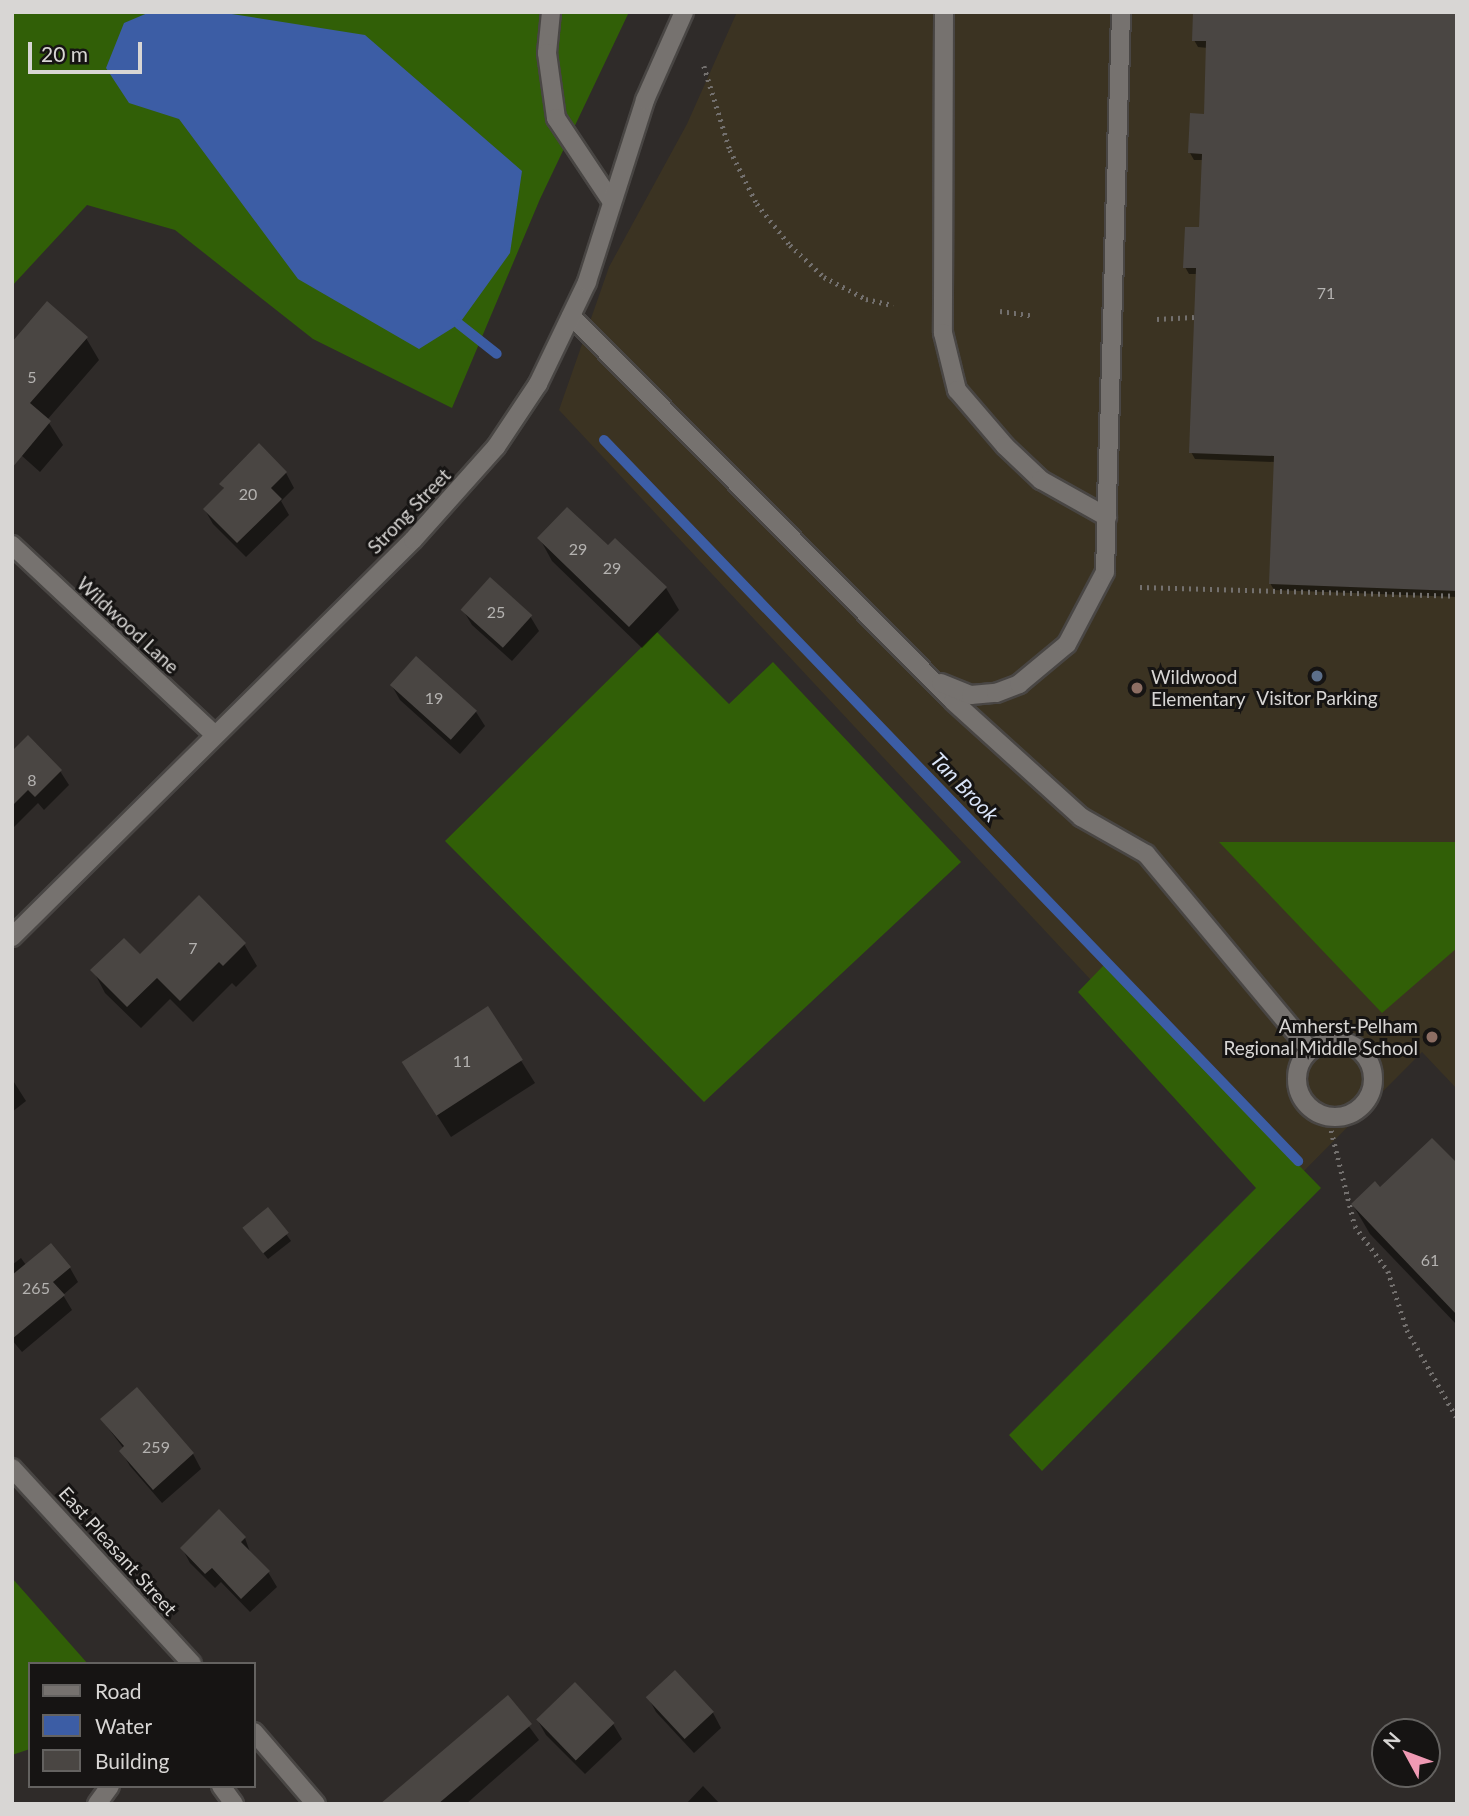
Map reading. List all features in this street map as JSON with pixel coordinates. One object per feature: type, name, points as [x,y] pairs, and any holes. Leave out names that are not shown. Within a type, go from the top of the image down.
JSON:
[{"type":"main road","points":[[551,12],[547,52],[556,118],[612,202]]},
{"type":"main road","name":"Strong Street","points":[[12,937],[413,540],[480,467],[538,384],[571,316],[596,256],[645,100],[684,12]]},
{"type":"main road","points":[[944,12],[943,333],[957,390],[1005,446],[1041,480],[1107,517]]},
{"type":"main road","points":[[927,673],[947,688],[971,695],[996,693],[1020,684],[1067,644],[1105,572],[1121,12]]},
{"type":"main road","points":[[571,316],[953,701],[1081,817],[1146,854],[1310,1050]]},
{"type":"main road","name":"Wildwood Lane","points":[[12,545],[215,735]]},
{"type":"main road","points":[[1347,1042],[1368,1058],[1373,1070],[1370,1096],[1352,1113],[1328,1117],[1307,1105],[1297,1083],[1298,1070],[1310,1050],[1321,1043],[1347,1042]]},
{"type":"main road","name":"East Pleasant Street","points":[[12,1468],[190,1662]]},
{"type":"main road","points":[[256,1734],[316,1804]]},
{"type":"main road","points":[[97,1804],[109,1788]]},
{"type":"main road","points":[[223,1788],[234,1804]]},
{"type":"path","points":[[704,65],[730,150],[757,204],[790,245],[824,277],[866,299],[893,306]]},
{"type":"path","points":[[1000,311],[1034,316]]},
{"type":"path","points":[[1157,318],[1194,317]]},
{"type":"path","points":[[1140,587],[1457,596]]},
{"type":"path","points":[[1328,1117],[1355,1226],[1388,1271],[1407,1330],[1457,1418]]},
{"type":"shaded area","name":"Wildwood Elementary","points":[[737,12],[1457,12],[1457,1089],[1422,1052],[1286,1189],[559,410],[609,267],[687,124]]},
{"type":"green space","points":[[12,12],[629,12],[540,199],[452,408],[313,339],[175,230],[87,205],[12,286]]},
{"type":"green space","points":[[657,632],[729,704],[773,662],[961,862],[704,1102],[445,841]]},
{"type":"green space","points":[[1219,842],[1457,842],[1457,948],[1382,1013]]},
{"type":"green space","points":[[1104,965],[1321,1188],[1042,1471],[1009,1435],[1256,1188],[1078,992]]},
{"type":"green space","points":[[12,1578],[86,1662],[28,1662],[28,1750],[12,1755]]},
{"type":"water","points":[[150,12],[219,12],[365,35],[522,171],[510,253],[459,324],[419,349],[298,279],[179,119],[129,103],[106,68],[124,23]]},
{"type":"building","points":[[1193,12],[1457,12],[1457,591],[1269,584],[1274,456],[1189,453],[1196,268],[1183,268],[1185,227],[1199,227],[1202,154],[1188,153],[1190,113],[1204,114],[1206,41],[1192,41]]},
{"type":"building","points":[[47,301],[88,337],[30,403],[51,421],[12,468],[12,342]]},
{"type":"building","points":[[259,443],[287,472],[271,488],[282,499],[237,543],[203,509],[224,488],[219,484]]},
{"type":"building","points":[[567,507],[608,545],[615,538],[667,587],[629,627],[537,538]]},
{"type":"building","points":[[490,577],[532,615],[503,648],[461,610]]},
{"type":"building","points":[[416,656],[477,711],[451,740],[390,685]]},
{"type":"building","points":[[28,735],[62,770],[35,797],[28,790],[12,806],[12,751]]},
{"type":"building","points":[[199,895],[246,943],[223,966],[219,962],[180,1001],[157,978],[127,1007],[90,970],[124,938],[140,954]]},
{"type":"building","points":[[488,1006],[523,1060],[436,1116],[402,1062]]},
{"type":"building","points":[[1432,1138],[1457,1163],[1457,1315],[1351,1204],[1375,1181],[1380,1187]]},
{"type":"building","points":[[268,1207],[289,1233],[263,1253],[242,1228]]},
{"type":"building","points":[[51,1243],[71,1267],[53,1282],[65,1295],[12,1339],[12,1275]]},
{"type":"building","points":[[137,1387],[194,1453],[153,1490],[119,1451],[124,1446],[100,1419]]},
{"type":"building","points":[[219,1509],[246,1537],[241,1542],[270,1571],[241,1599],[212,1568],[205,1574],[180,1548]]},
{"type":"building","points":[[675,1670],[714,1712],[685,1739],[646,1697]]},
{"type":"building","points":[[575,1682],[615,1723],[576,1761],[536,1720]]},
{"type":"building","points":[[508,1695],[532,1724],[438,1804],[380,1804]]},
{"type":"waterway","name":"Tan Brook","points":[[459,324],[497,354]]},
{"type":"waterway","name":"Tan Brook","points":[[604,440],[1298,1161]]},
{"type":"place","name":"Visitor Parking","points":[[1317,676]]},
{"type":"place","name":"Wildwood Elementary","points":[[1137,688]]},
{"type":"place","name":"Amherst-Pelham Regional Middle School","points":[[1432,1037]]}]
